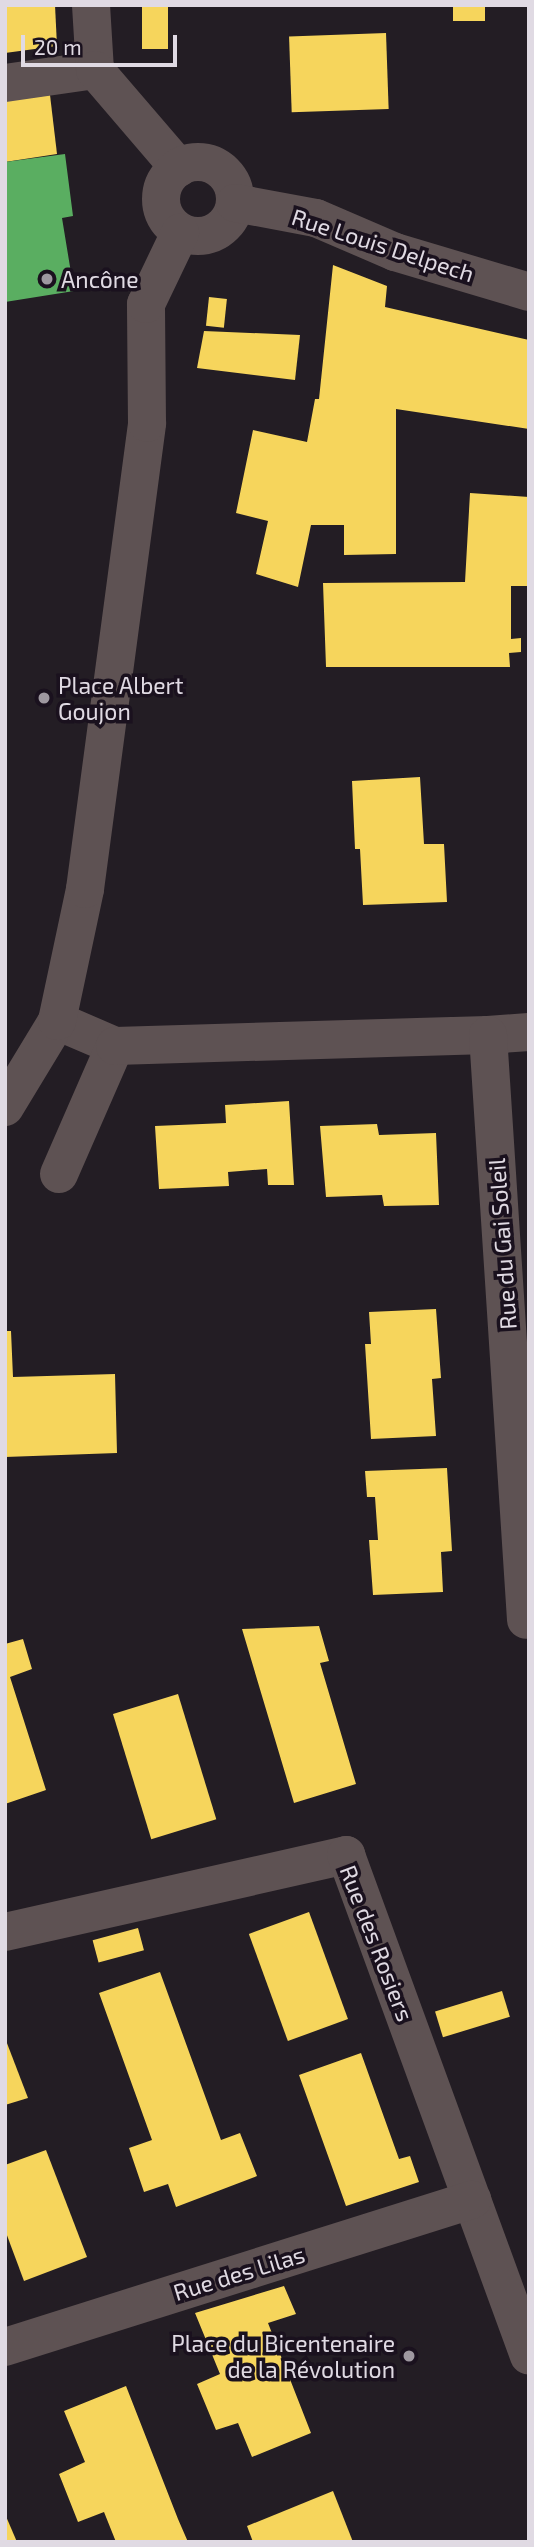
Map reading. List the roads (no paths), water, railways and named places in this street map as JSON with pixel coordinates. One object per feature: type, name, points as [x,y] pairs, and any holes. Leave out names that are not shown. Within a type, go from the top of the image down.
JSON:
[{"type":"street","points":[[91,5],[94,70],[179,168]]},
{"type":"street","points":[[5,83],[94,70]]},
{"type":"street","points":[[198,162],[210,163],[222,170],[235,190],[235,203],[225,225],[204,237],[180,233],[170,225],[160,202],[167,179],[179,168],[198,162]]},
{"type":"street","name":"Rue Louis Delpech","points":[[235,203],[316,218],[395,252],[529,292]]},
{"type":"street","points":[[5,1107],[57,1021],[85,889],[147,423],[146,304],[180,233]]},
{"type":"street","points":[[57,1021],[114,1046],[529,1032]]},
{"type":"street","name":"Rue du Gai Soleil","points":[[488,1035],[526,1620]]},
{"type":"street","points":[[59,1174],[114,1046]]},
{"type":"street","name":"Rue des Rosiers","points":[[5,1932],[346,1855],[529,2356]]},
{"type":"street","name":"Rue des Lilas","points":[[5,2347],[472,2200]]},
{"type":"place","name":"Ancône","points":[[47,279]]},
{"type":"place","name":"Place Albert Goujon","points":[[44,698]]},
{"type":"place","name":"Place du Bicentenaire de la Révolution","points":[[409,2356]]}]
